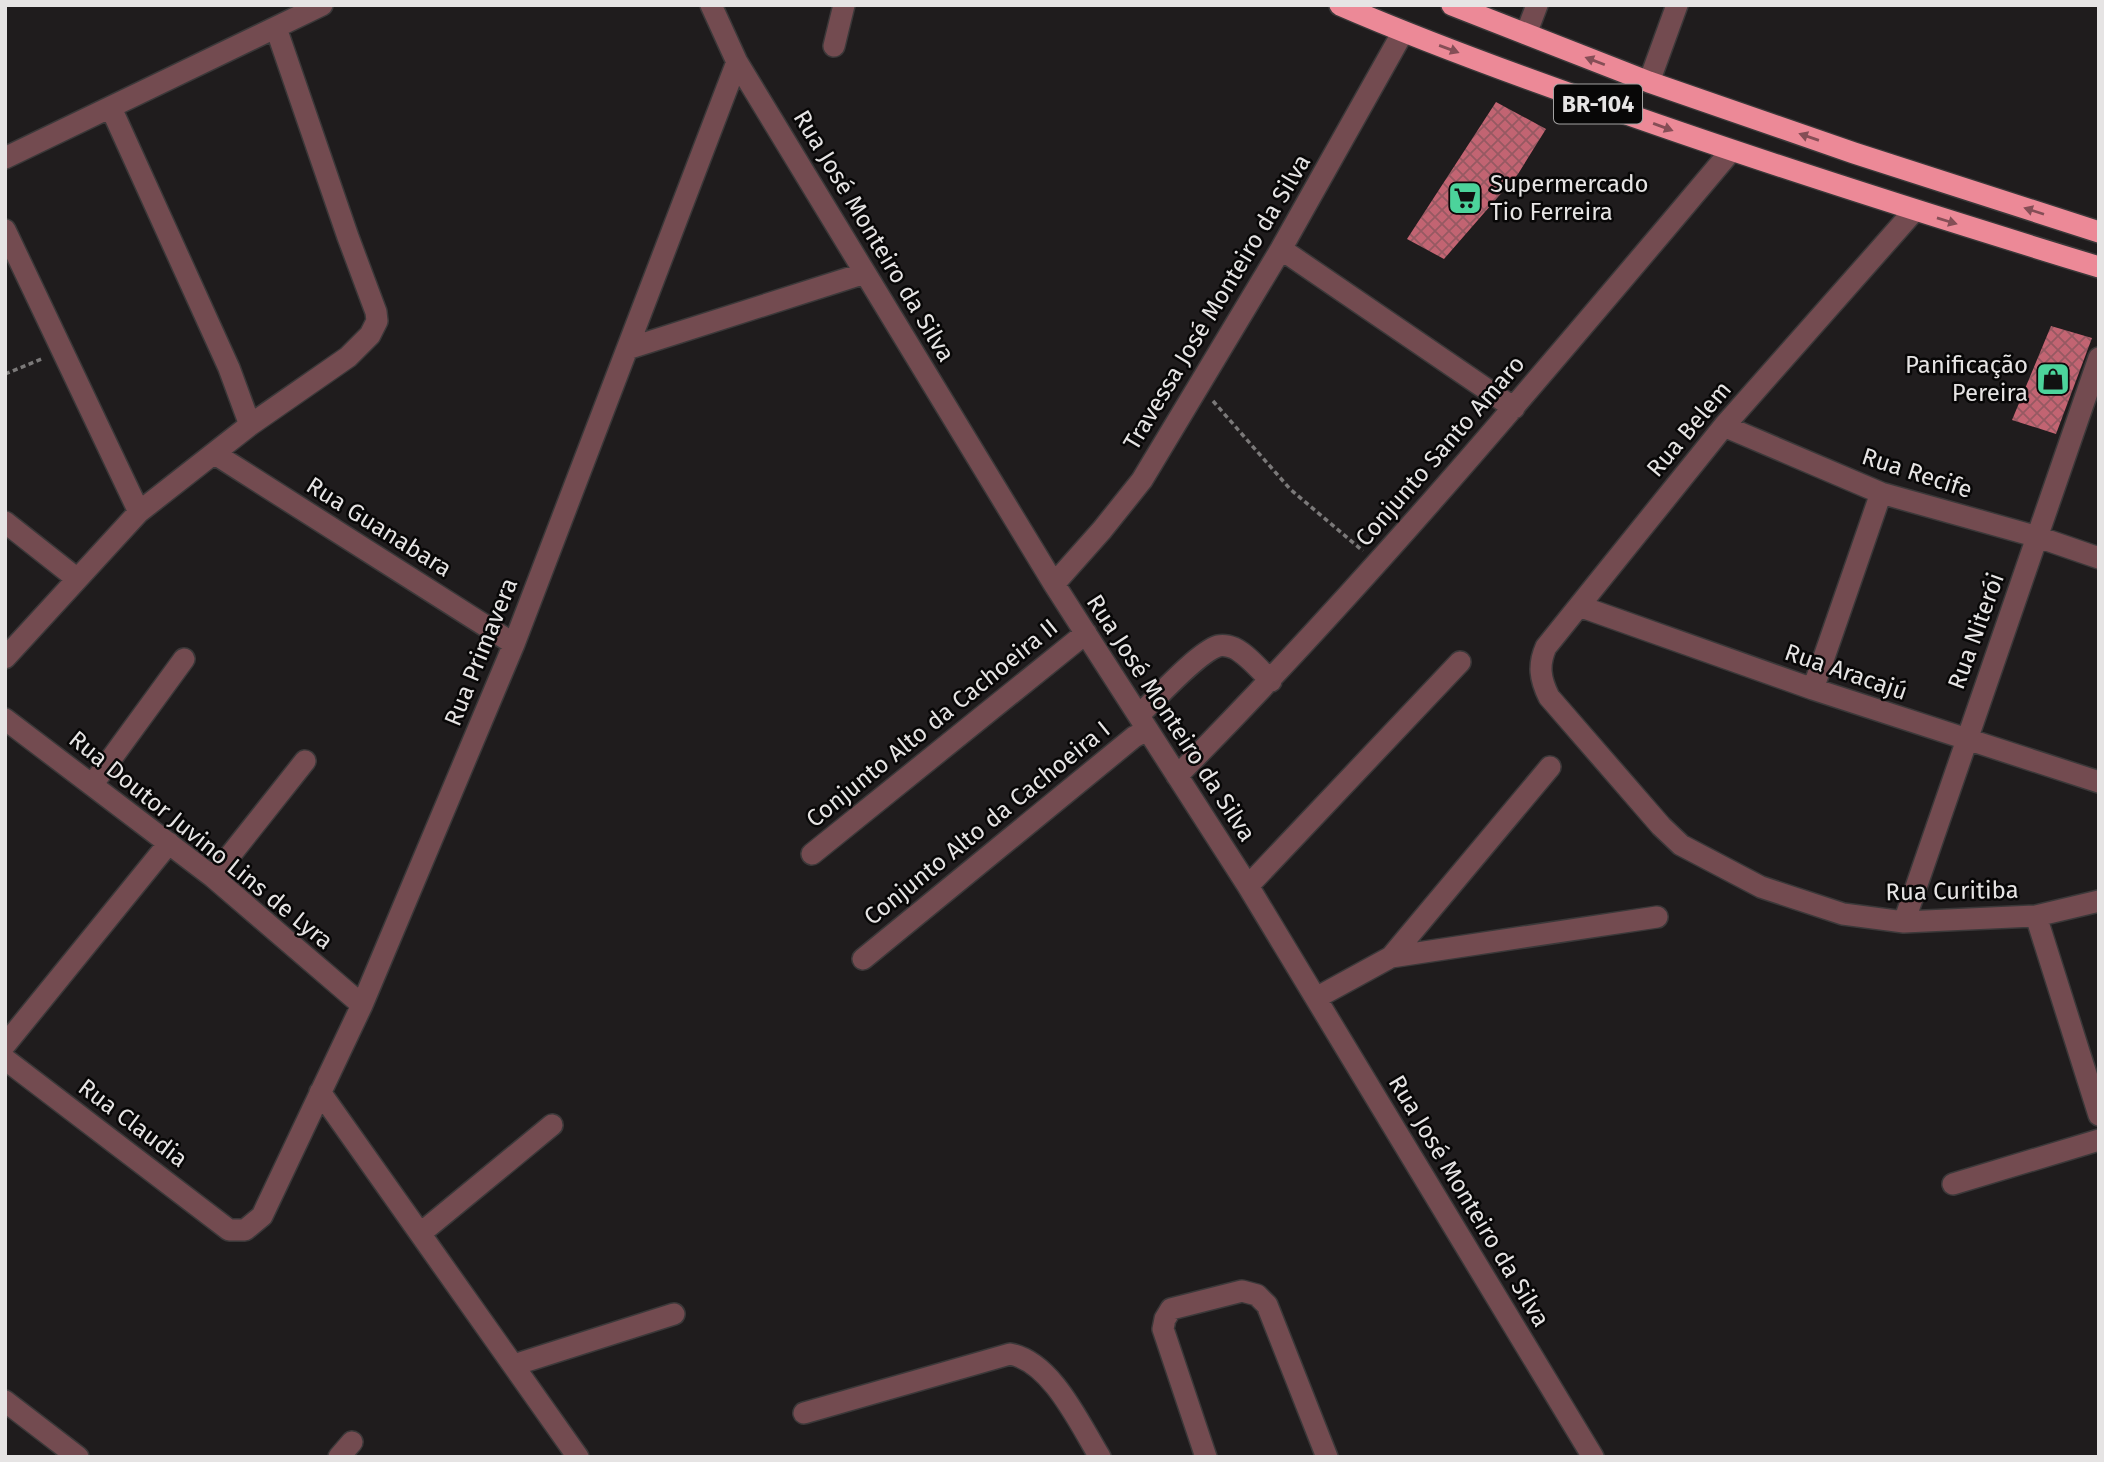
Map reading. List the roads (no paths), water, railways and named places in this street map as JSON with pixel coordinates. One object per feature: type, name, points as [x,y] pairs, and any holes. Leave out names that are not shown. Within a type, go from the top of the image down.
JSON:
[{"type":"highway","name":"BR-104","points":[[1340,5],[1403,32],[1731,151],[1914,211],[2099,267]]},
{"type":"highway","name":"BR-104","points":[[1452,5],[1649,82],[1854,153],[2099,232]]},
{"type":"street","points":[[5,158],[322,5]]},
{"type":"street","name":"Rua José Monteiro da Silva","points":[[711,5],[737,62],[865,273],[1054,584],[1248,887],[1593,1457]]},
{"type":"street","points":[[834,46],[844,5]]},
{"type":"street","points":[[1526,34],[1537,5]]},
{"type":"street","points":[[1649,82],[1677,5]]},
{"type":"street","points":[[5,658],[139,512],[250,425],[357,349],[374,328],[377,321],[376,312],[276,28]]},
{"type":"street","name":"Travessa José Monteiro da Silva","points":[[1054,584],[1142,480],[1281,249],[1403,32]]},
{"type":"street","name":"Rua Primavera","points":[[229,1230],[245,1230],[262,1216],[362,1005],[514,644],[737,62]]},
{"type":"street","points":[[111,108],[229,368],[250,425]]},
{"type":"street","name":"Conjunto Santo Amaro","points":[[1177,776],[1271,681],[1514,408],[1731,151]]},
{"type":"street","name":"Rua Belem","points":[[1549,697],[1543,684],[1540,660],[1546,647],[1724,426],[1914,211]]},
{"type":"street","points":[[5,230],[139,512]]},
{"type":"street","points":[[1281,249],[1514,408]]},
{"type":"street","points":[[627,349],[865,273]]},
{"type":"street","name":"Rua Niterói","points":[[1904,922],[2099,358]]},
{"type":"street","name":"Rua Recife","points":[[1724,426],[1881,493],[2038,537],[2099,558]]},
{"type":"street","name":"Rua Guanabara","points":[[215,454],[514,644]]},
{"type":"street","points":[[1813,690],[1881,493]]},
{"type":"street","points":[[5,522],[76,579]]},
{"type":"street","name":"Rua Aracajú","points":[[1579,606],[1813,690],[2099,782]]},
{"type":"street","name":"Conjunto Alto da Cachoeira II","points":[[812,855],[1086,633]]},
{"type":"street","name":"Conjunto Alto da Cachoeira I","points":[[863,958],[1134,737],[1187,669],[1208,651],[1220,645],[1232,647],[1271,681]]},
{"type":"street","points":[[92,785],[184,659]]},
{"type":"street","points":[[1248,887],[1460,662]]},
{"type":"street","name":"Rua Curitiba","points":[[1549,697],[1661,826],[1681,845],[1761,887],[1843,914],[1904,922],[2036,915],[2099,901]]},
{"type":"street","name":"Rua Doutor Juvino Lins de Lyra","points":[[5,719],[213,877],[362,1005]]},
{"type":"street","points":[[213,877],[305,761]]},
{"type":"street","points":[[1391,957],[1550,768]]},
{"type":"street","points":[[5,1045],[169,843]]},
{"type":"street","points":[[2036,915],[2099,1115]]},
{"type":"street","points":[[1316,998],[1391,957],[1657,917]]},
{"type":"street","name":"Rua Claudia","points":[[5,1059],[229,1230]]},
{"type":"street","points":[[320,1092],[514,1365],[570,1453]]},
{"type":"street","points":[[421,1233],[552,1125]]},
{"type":"street","points":[[1953,1184],[2099,1140]]},
{"type":"street","points":[[1206,1457],[1163,1329],[1165,1319],[1171,1310],[1242,1291],[1257,1295],[1267,1305],[1327,1457]]},
{"type":"street","points":[[514,1365],[674,1314]]},
{"type":"street","points":[[804,1413],[1010,1354],[1030,1361],[1055,1385],[1100,1457]]},
{"type":"street","points":[[5,1401],[67,1454]]},
{"type":"place","name":"Supermercado Tio Ferreira","points":[[1465,198]]},
{"type":"place","name":"Panificação Pereira","points":[[2053,379]]}]
